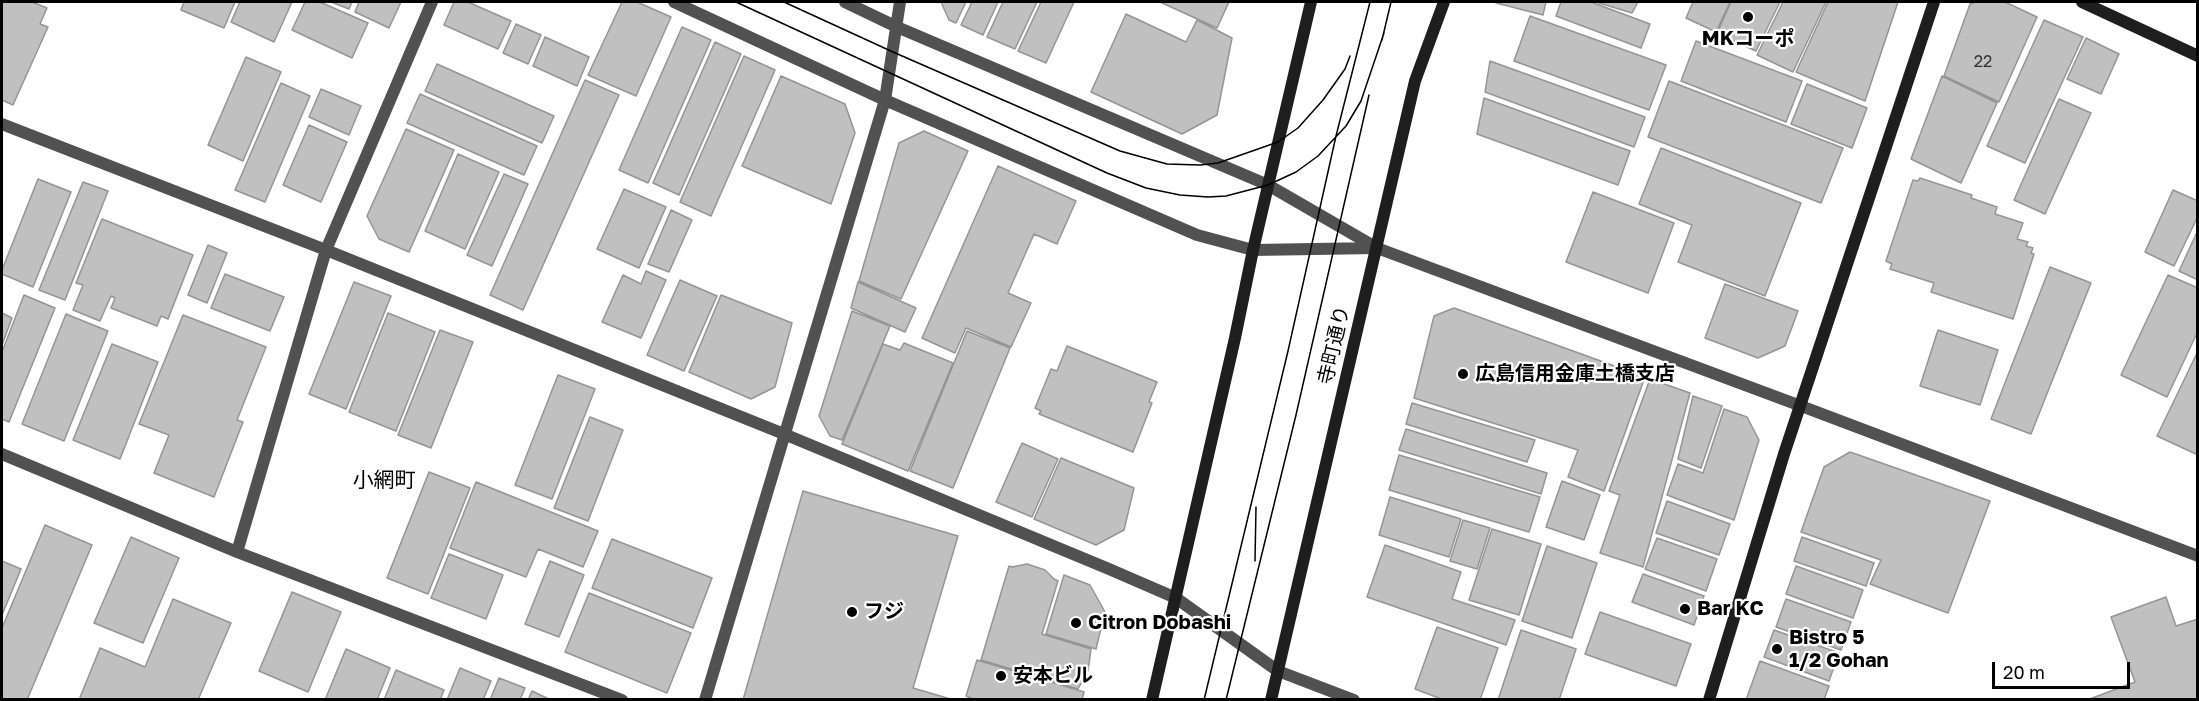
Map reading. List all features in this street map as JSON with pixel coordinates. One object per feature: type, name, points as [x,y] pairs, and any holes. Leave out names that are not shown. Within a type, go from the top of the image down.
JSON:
[{"type":"street","points":[[237,552],[326,250],[432,2]]},
{"type":"street","points":[[674,2],[885,100],[1197,235],[1253,250],[1377,248]]},
{"type":"street","points":[[844,2],[897,27],[1268,185],[1377,248],[2198,556]]},
{"type":"street","points":[[705,699],[885,100],[900,2]]},
{"type":"street","points":[[1152,699],[1311,2]]},
{"type":"street","name":"寺町通り","points":[[1271,699],[1415,81],[1444,2]]},
{"type":"street","points":[[1709,699],[1801,406],[1935,2]]},
{"type":"street","points":[[2082,2],[2198,56]]},
{"type":"street","points":[[2,124],[326,250],[784,434],[1176,598],[1278,671],[1354,699]]},
{"type":"street","points":[[2,454],[237,552],[622,699]]},
{"type":"building","points":[[2,2],[32,2],[47,8],[40,24],[48,27],[13,105],[2,100]]},
{"type":"building","points":[[184,2],[235,2],[224,28],[181,10]]},
{"type":"building","points":[[240,2],[292,2],[274,42],[231,22]]},
{"type":"building","points":[[305,2],[320,2],[368,23],[352,58],[292,30]]},
{"type":"building","points":[[331,2],[352,2],[349,9]]},
{"type":"building","points":[[359,2],[401,2],[389,28],[355,12]]},
{"type":"building","points":[[454,2],[468,2],[511,21],[498,49],[444,25]]},
{"type":"building","points":[[622,2],[637,2],[671,17],[636,96],[588,75]]},
{"type":"building","points":[[941,2],[966,2],[956,23],[949,20]]},
{"type":"building","points":[[972,2],[998,2],[983,35],[961,25]]},
{"type":"building","points":[[1003,2],[1037,2],[1015,49],[987,37]]},
{"type":"building","points":[[1041,2],[1074,2],[1046,63],[1018,51]]},
{"type":"building","points":[[1160,2],[1229,2],[1217,28]]},
{"type":"building","points":[[1497,2],[1546,2],[1543,15]]},
{"type":"building","points":[[1561,2],[1591,2],[1650,24],[1641,48],[1556,16]]},
{"type":"building","points":[[1600,2],[1638,2],[1632,13]]},
{"type":"building","points":[[1693,2],[1730,2],[1716,32],[1686,18]]},
{"type":"building","name":"MKコーポ","points":[[1731,2],[1780,2],[1756,51],[1717,33]]},
{"type":"building","points":[[1783,2],[1826,2],[1793,72],[1757,55]]},
{"type":"building","points":[[1828,2],[1898,2],[1865,101],[1796,72]]},
{"type":"building","points":[[2005,2],[2037,17],[1999,102],[1944,76],[1970,4]]},
{"type":"building","points":[[1126,14],[1186,42],[1197,20],[1232,38],[1217,115],[1182,134],[1091,92]]},
{"type":"building","points":[[1530,16],[1666,65],[1649,110],[1514,61]]},
{"type":"building","points":[[2044,20],[2083,37],[2025,163],[1987,146]]},
{"type":"building","points":[[516,24],[541,35],[528,64],[503,53]]},
{"type":"building","points":[[682,27],[711,40],[648,183],[619,170]]},
{"type":"building","points":[[545,37],[589,57],[577,86],[533,66]]},
{"type":"building","points":[[2086,38],[2119,54],[2101,94],[2067,79]]},
{"type":"building","points":[[1696,41],[1802,81],[1786,122],[1681,81]]},
{"type":"building","points":[[715,42],[741,54],[679,195],[653,183]]},
{"type":"building","points":[[744,56],[775,70],[711,216],[680,202]]},
{"type":"building","points":[[246,57],[281,72],[243,161],[208,145]]},
{"type":"building","points":[[1490,61],[1645,117],[1634,147],[1485,92]]},
{"type":"building","points":[[437,64],[554,116],[542,143],[425,91]]},
{"type":"building","points":[[781,76],[845,104],[855,133],[831,204],[742,166]]},
{"type":"building","points":[[1942,76],[1997,103],[1961,183],[1911,159]]},
{"type":"building","points":[[585,80],[619,95],[523,310],[490,295]]},
{"type":"building","points":[[1669,81],[1843,148],[1821,203],[1648,137]]},
{"type":"building","points":[[281,83],[310,96],[265,202],[235,190]]},
{"type":"building","points":[[1807,84],[1867,108],[1852,148],[1791,124]]},
{"type":"building","points":[[321,89],[361,106],[349,135],[309,117]]},
{"type":"building","points":[[420,94],[537,146],[524,175],[407,123]]},
{"type":"building","points":[[1484,98],[1630,151],[1618,185],[1477,134]]},
{"type":"building","points":[[2059,99],[2091,113],[2045,214],[2014,200]]},
{"type":"building","points":[[309,125],[347,142],[321,202],[283,185]]},
{"type":"building","points":[[406,129],[454,150],[409,252],[379,239],[367,216]]},
{"type":"building","points":[[924,131],[968,151],[901,299],[859,281],[899,143]]},
{"type":"building","points":[[1661,148],[1801,203],[1765,296],[1678,262],[1692,225],[1639,204]]},
{"type":"building","points":[[458,154],[499,172],[465,249],[425,231]]},
{"type":"building","points":[[998,166],[1076,201],[1057,244],[1034,234],[1008,293],[1031,303],[1011,347],[966,328],[955,353],[922,338]]},
{"type":"building","points":[[504,174],[528,184],[492,266],[467,255]]},
{"type":"building","points":[[1920,178],[1972,195],[1971,198],[1997,207],[1995,214],[2023,223],[2017,239],[2028,242],[2026,246],[2033,248],[2031,253],[2034,254],[2013,319],[1931,292],[1934,283],[1890,269],[1892,264],[1886,261],[1913,180],[1918,181]]},
{"type":"building","points":[[38,179],[71,192],[33,287],[2,274],[2,270]]},
{"type":"building","points":[[83,182],[108,191],[65,300],[39,290]]},
{"type":"building","points":[[624,189],[666,207],[639,268],[597,249]]},
{"type":"building","points":[[2173,190],[2198,201],[2198,216],[2174,266],[2145,252]]},
{"type":"building","points":[[1593,192],[1674,223],[1648,293],[1566,262]]},
{"type":"building","points":[[671,210],[692,220],[669,272],[648,264]]},
{"type":"building","points":[[102,219],[193,255],[168,319],[161,316],[157,326],[111,308],[115,298],[111,296],[100,321],[73,310],[83,285],[76,283]]},
{"type":"building","points":[[2198,230],[2198,280],[2179,271]]},
{"type":"building","points":[[208,245],[227,253],[207,303],[188,295]]},
{"type":"building","points":[[2050,267],[2091,283],[2031,434],[1991,419]]},
{"type":"building","points":[[646,271],[666,280],[641,338],[602,322],[623,275],[641,284]]},
{"type":"building","points":[[225,274],[284,297],[270,331],[211,308]]},
{"type":"building","points":[[2168,275],[2198,288],[2198,331],[2167,397],[2121,375]]},
{"type":"building","points":[[680,280],[717,296],[684,371],[647,355]]},
{"type":"building","points":[[354,282],[391,296],[346,409],[309,394]]},
{"type":"building","points":[[858,282],[916,308],[905,332],[851,308]]},
{"type":"building","points":[[1725,284],[1798,311],[1785,346],[1758,358],[1705,338]]},
{"type":"building","points":[[24,295],[55,308],[9,422],[2,419],[2,352]]},
{"type":"building","points":[[721,295],[792,323],[775,387],[751,399],[689,372]]},
{"type":"building","points":[[1454,308],[1645,377],[1604,491],[1568,477],[1578,450],[1414,398],[1434,316]]},
{"type":"building","points":[[852,311],[890,326],[842,440],[830,436],[819,416]]},
{"type":"building","points":[[2,313],[12,318],[2,345]]},
{"type":"building","points":[[388,313],[435,332],[396,431],[349,412]]},
{"type":"building","points":[[66,314],[108,331],[64,441],[22,424]]},
{"type":"building","points":[[183,315],[266,347],[237,420],[243,422],[214,497],[154,473],[169,435],[139,424]]},
{"type":"building","points":[[440,330],[473,342],[431,448],[398,435]]},
{"type":"building","points":[[1938,330],[1998,350],[1980,405],[1920,386]]},
{"type":"building","points":[[967,331],[1010,348],[953,488],[910,471]]},
{"type":"building","points":[[904,343],[953,363],[908,471],[842,444],[883,344],[900,350]]},
{"type":"building","points":[[112,344],[158,362],[120,459],[73,440]]},
{"type":"building","points":[[1067,346],[1157,382],[1149,402],[1152,403],[1133,452],[1039,414],[1041,411],[1035,408],[1051,369],[1057,371]]},
{"type":"building","points":[[2198,351],[2198,455],[2157,436]]},
{"type":"building","points":[[558,375],[595,389],[552,499],[515,485]]},
{"type":"building","points":[[1650,379],[1690,393],[1643,567],[1600,553],[1620,495],[1609,491]]},
{"type":"building","points":[[1693,396],[1722,406],[1701,468],[1678,459]]},
{"type":"building","points":[[1412,403],[1535,440],[1527,462],[1406,424]]},
{"type":"building","points":[[1724,409],[1747,417],[1759,440],[1734,520],[1667,495],[1678,464],[1703,473]]},
{"type":"building","points":[[590,417],[623,430],[588,521],[554,508]]},
{"type":"building","points":[[1406,429],[1547,473],[1541,494],[1399,450]]},
{"type":"building","points":[[1022,443],[1058,459],[1032,517],[996,502]]},
{"type":"building","points":[[1850,452],[1990,501],[1948,613],[1870,584],[1881,560],[1801,532],[1824,467]]},
{"type":"building","points":[[1399,455],[1540,497],[1529,532],[1389,490]]},
{"type":"building","points":[[1061,458],[1134,488],[1124,530],[1096,545],[1034,519]]},
{"type":"building","points":[[429,472],[470,488],[428,594],[387,578]]},
{"type":"building","points":[[1562,481],[1600,495],[1584,540],[1546,527]]},
{"type":"building","points":[[476,482],[598,531],[583,567],[538,549],[526,577],[450,548]]},
{"type":"building","name":"フジ","points":[[803,491],[958,536],[913,688],[954,700],[743,700]]},
{"type":"building","points":[[1390,497],[1461,519],[1449,557],[1379,535]]},
{"type":"building","points":[[1667,501],[1730,524],[1719,555],[1656,533]]},
{"type":"building","points":[[1463,520],[1490,528],[1477,569],[1450,561]]},
{"type":"building","points":[[45,525],[92,545],[27,700],[2,700],[2,628]]},
{"type":"building","points":[[1492,529],[1541,544],[1519,615],[1469,600]]},
{"type":"building","points":[[131,537],[179,558],[143,643],[94,623]]},
{"type":"building","points":[[1802,537],[1874,563],[1866,586],[1794,561]]},
{"type":"building","points":[[1657,538],[1717,559],[1706,591],[1645,569]]},
{"type":"building","points":[[612,539],[712,578],[693,628],[592,588]]},
{"type":"building","points":[[1385,545],[1461,572],[1452,599],[1515,620],[1506,645],[1367,597]]},
{"type":"building","points":[[1547,546],[1597,563],[1572,638],[1522,621]]},
{"type":"building","points":[[449,554],[503,575],[486,619],[431,598]]},
{"type":"building","points":[[2,561],[21,569],[2,615]]},
{"type":"building","points":[[550,561],[584,575],[559,637],[525,624]]},
{"type":"building","points":[[1027,564],[1045,570],[1058,581],[1042,634],[1091,649],[1088,671],[1078,689],[981,660],[1009,566]]},
{"type":"building","points":[[1796,566],[1863,590],[1853,618],[1786,594]]},
{"type":"building","points":[[1643,574],[1704,596],[1694,625],[1632,602]]},
{"type":"building","name":"Citron Dobashi","points":[[1064,575],[1090,585],[1105,612],[1096,649],[1046,634]]},
{"type":"building","points":[[292,592],[341,612],[308,692],[259,671]]},
{"type":"building","points":[[589,593],[691,633],[667,693],[565,652]]},
{"type":"building","points":[[2166,597],[2176,626],[2198,619],[2198,700],[2087,700],[2135,682],[2111,617]]},
{"type":"building","points":[[173,599],[231,623],[198,700],[79,700],[100,648],[145,667]]},
{"type":"building","points":[[1786,599],[1851,622],[1841,650],[1776,627]]},
{"type":"building","points":[[1600,612],[1691,644],[1676,686],[1585,654]]},
{"type":"building","points":[[1437,627],[1498,648],[1480,700],[1444,700],[1415,689]]},
{"type":"building","points":[[1521,630],[1576,649],[1559,700],[1498,700]]},
{"type":"building","points":[[1774,630],[1839,653],[1829,681],[1764,657]]},
{"type":"building","points":[[346,649],[390,668],[377,700],[325,700]]},
{"type":"building","name":"安本ビル","points":[[977,660],[1084,692],[1082,700],[976,700],[966,696]]},
{"type":"building","points":[[1760,661],[1829,686],[1824,700],[1746,700]]},
{"type":"building","points":[[460,668],[491,681],[483,700],[447,700]]},
{"type":"building","points":[[396,670],[444,690],[440,700],[384,700]]},
{"type":"building","points":[[499,678],[525,688],[520,700],[490,700]]},
{"type":"building","points":[[532,691],[551,700],[528,700]]},
{"type":"tram line","points":[[736,2],[1107,173],[1146,188],[1180,195],[1208,197],[1226,196],[1268,185],[1296,172],[1318,156],[1346,126],[1361,101],[1384,33]]},
{"type":"tram line","points":[[784,2],[1120,151],[1167,164],[1218,163],[1278,142],[1298,128],[1323,100],[1345,69],[1350,56]]},
{"type":"tram line","points":[[1204,700],[1288,351],[1336,136],[1370,2]]},
{"type":"tram line","points":[[1382,40],[1391,2]]},
{"type":"tram line","points":[[1226,700],[1296,415],[1369,95]]},
{"type":"tram line","points":[[1255,561],[1256,507]]},
{"type":"place","name":"MKコーポ","points":[[1748,17]]},
{"type":"place","name":"広島信用金庫土橋支店","points":[[1463,374]]},
{"type":"place","name":"Bar KC","points":[[1685,609]]},
{"type":"place","name":"フジ","points":[[852,612]]},
{"type":"place","name":"Citron Dobashi","points":[[1076,623]]},
{"type":"place","name":"Bistro 5 1/2 Gohan","points":[[1777,649]]},
{"type":"place","name":"安本ビル","points":[[1001,676]]},
{"type":"district","name":"小網町","points":[[384,480]]}]
